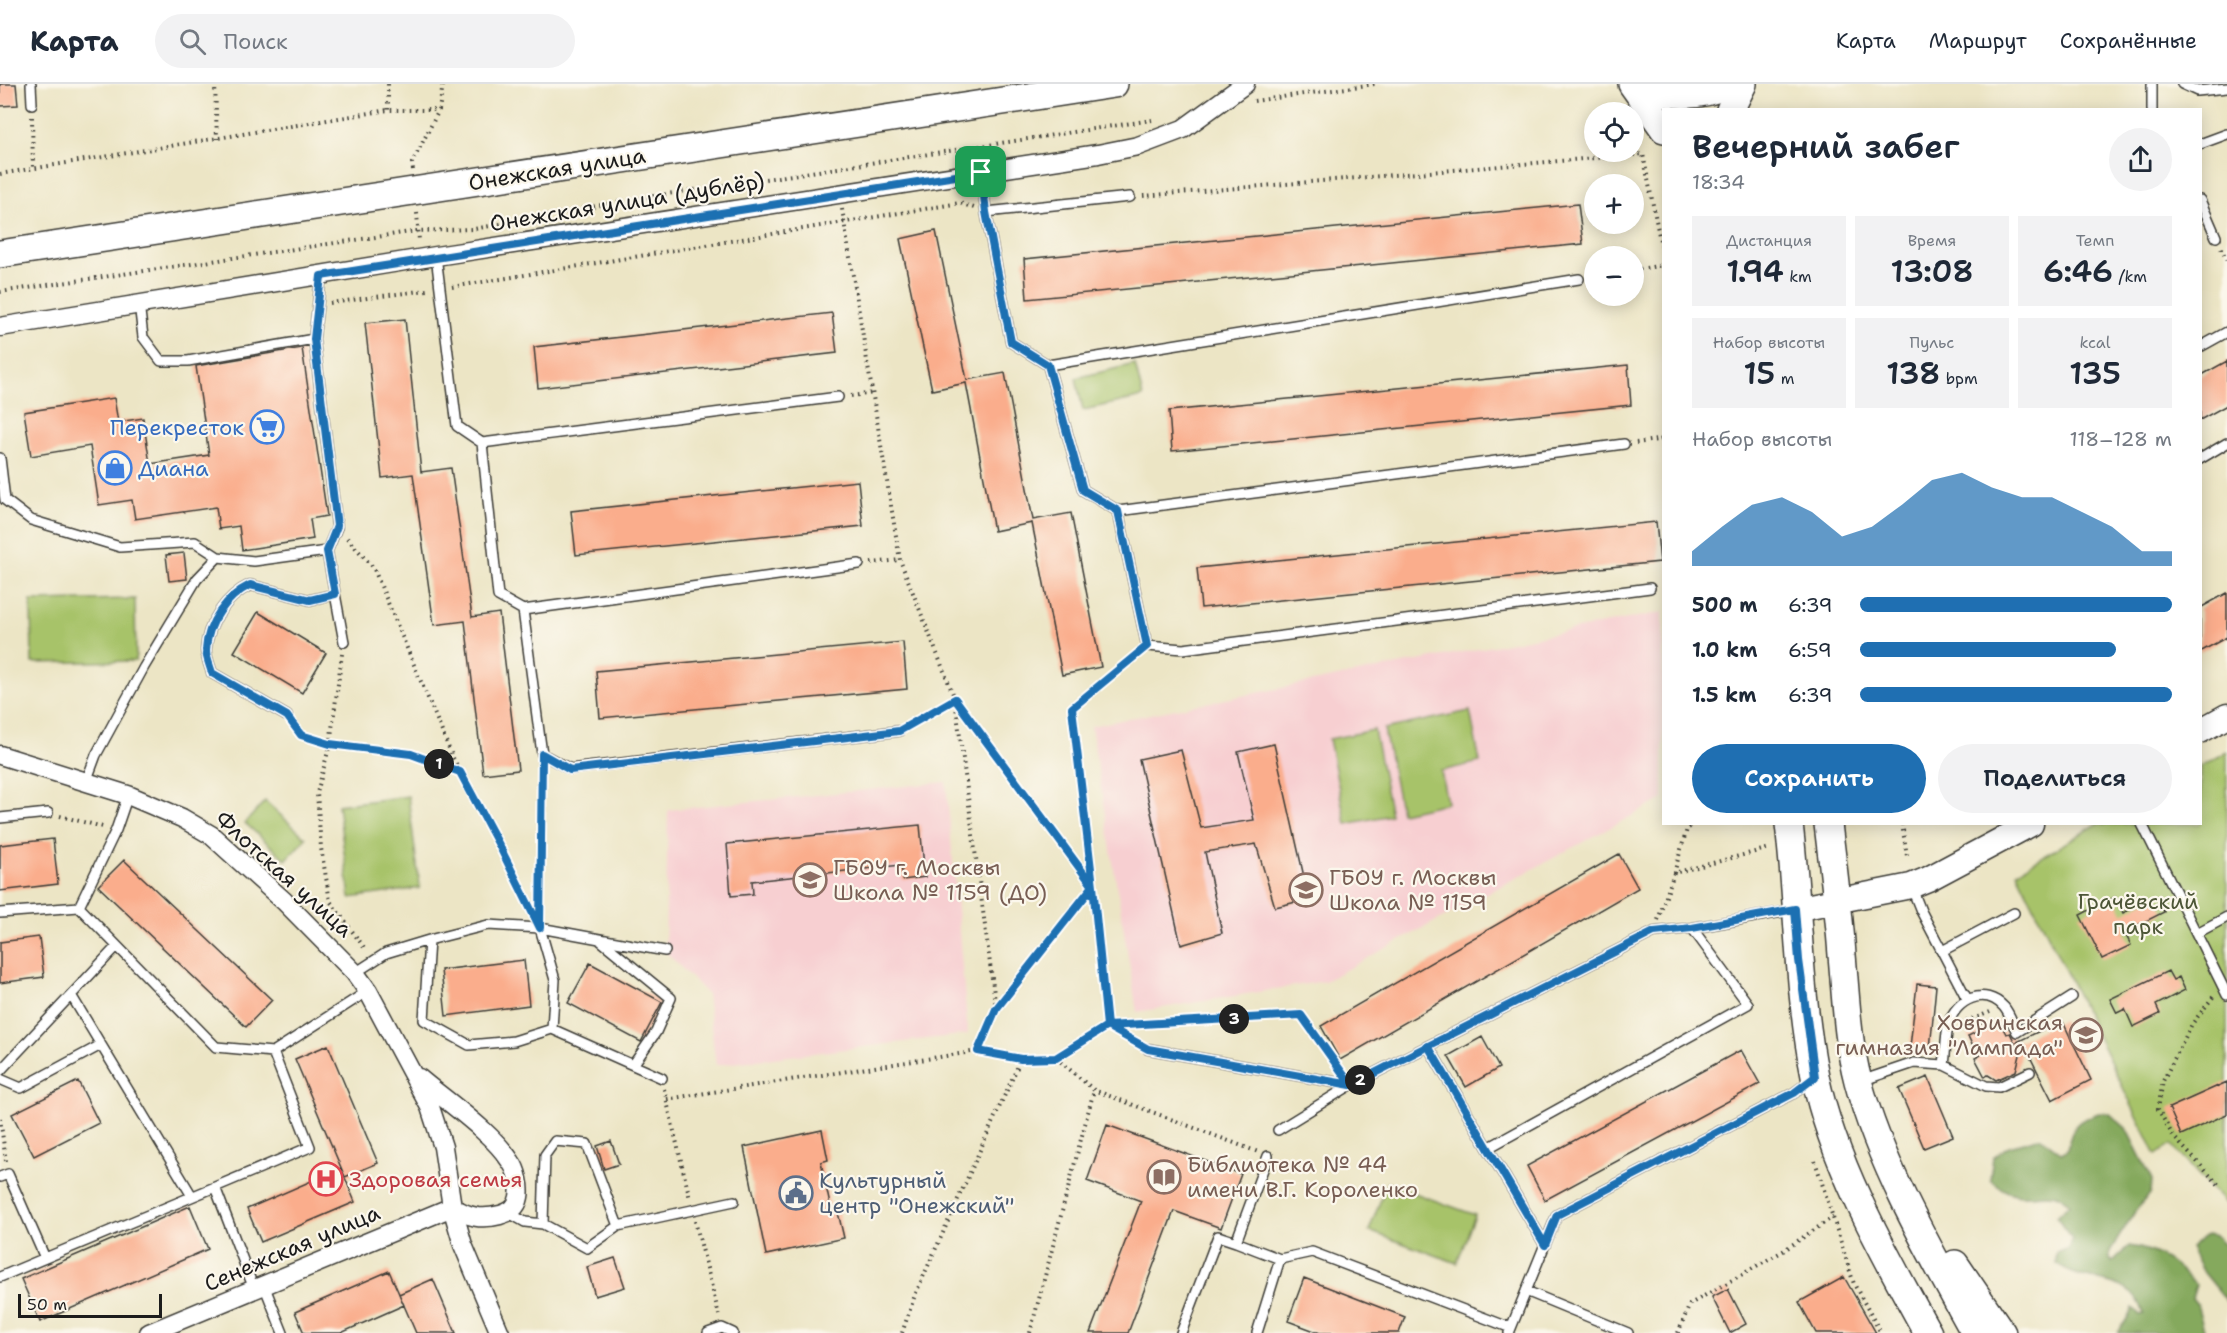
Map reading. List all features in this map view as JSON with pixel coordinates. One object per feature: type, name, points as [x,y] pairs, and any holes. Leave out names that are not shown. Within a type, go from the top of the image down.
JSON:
[{"type":"main road","points":[[1632,84],[1662,126]]},
{"type":"main road","points":[[1640,84],[1668,94],[1696,95],[1715,91],[1730,84]]},
{"type":"main road","points":[[1731,108],[1743,84]]},
{"type":"main road","name":"Онежская улица","points":[[0,254],[1096,85]]},
{"type":"main road","points":[[1789,825],[1799,960],[1815,1077],[1830,1131],[1866,1217],[1928,1333]]},
{"type":"main road","points":[[1828,825],[1850,1046],[1858,1082],[1882,1149],[1975,1333]]},
{"type":"main road","points":[[1882,1149],[1911,1198],[2002,1333]]},
{"type":"main road","points":[[1882,1250],[1911,1333]]},
{"type":"street","name":"Онежская улица (дублёр)","points":[[0,327],[436,256],[1138,147],[1183,129],[1245,84]]},
{"type":"street","points":[[2202,729],[2227,716]]},
{"type":"street","name":"Флотская улица","points":[[0,755],[128,795],[182,818],[211,835],[284,901],[355,973],[368,991],[430,1107],[446,1161],[452,1207],[463,1245],[500,1333]]},
{"type":"street","points":[[1795,909],[1911,886],[2029,825]]},
{"type":"street","name":"Флотская улица","points":[[412,1072],[485,1134],[512,1163],[520,1190],[515,1207],[508,1213]]},
{"type":"street","points":[[452,1207],[476,1218],[489,1218],[508,1213]]},
{"type":"street","name":"Сенежская улица","points":[[149,1333],[452,1207]]},
{"type":"lane","points":[[31,84],[32,104]]},
{"type":"lane","points":[[2152,84],[2152,108]]},
{"type":"lane","points":[[2181,84],[2197,91],[2227,88]]},
{"type":"lane","points":[[2202,143],[2227,134]]},
{"type":"lane","points":[[981,172],[986,212],[1011,342],[1048,365],[1579,279]]},
{"type":"lane","points":[[986,212],[1131,197]]},
{"type":"lane","points":[[2202,205],[2216,237]]},
{"type":"lane","points":[[436,256],[457,426],[482,442],[838,397]]},
{"type":"lane","points":[[321,276],[314,339],[337,526],[327,551],[344,642]]},
{"type":"lane","points":[[139,303],[143,337],[161,361],[188,361],[314,339]]},
{"type":"lane","points":[[2202,346],[2227,332]]},
{"type":"lane","points":[[1048,365],[1083,490],[1118,511],[1624,444]]},
{"type":"lane","points":[[482,442],[498,596],[523,610],[859,564]]},
{"type":"lane","points":[[2202,458],[2227,443]]},
{"type":"lane","points":[[0,458],[5,500],[31,520],[120,547],[195,542],[218,557],[254,561],[327,551]]},
{"type":"lane","points":[[1118,511],[1147,646],[1184,649],[1650,588]]},
{"type":"lane","points":[[86,782],[96,755],[144,667],[197,579],[218,557]]},
{"type":"lane","points":[[287,716],[212,673],[206,651],[210,630],[235,592],[250,585],[310,600],[335,594]]},
{"type":"lane","points":[[523,610],[542,754],[570,770],[899,731]]},
{"type":"lane","points":[[79,907],[116,830],[128,795]]},
{"type":"lane","points":[[0,818],[48,813]]},
{"type":"lane","points":[[2143,825],[2227,995]]},
{"type":"lane","points":[[1911,886],[1921,911],[1967,999]]},
{"type":"lane","points":[[0,913],[79,907]]},
{"type":"lane","points":[[79,907],[216,1047],[273,1052],[368,991]]},
{"type":"lane","points":[[1278,1130],[1351,1085],[1654,932],[1692,928],[1795,909]]},
{"type":"lane","points":[[1942,951],[2014,913]]},
{"type":"lane","points":[[2197,933],[2227,917]]},
{"type":"lane","points":[[355,973],[386,952],[488,925],[540,928],[664,951]]},
{"type":"lane","points":[[540,928],[555,980],[552,1029]]},
{"type":"lane","points":[[1488,1148],[1748,1004],[1692,928]]},
{"type":"lane","points":[[598,939],[671,998],[656,1032],[633,1065]]},
{"type":"lane","points":[[429,940],[424,1020],[469,1045],[514,1041],[552,1029],[662,1078]]},
{"type":"lane","points":[[0,1071],[117,946]]},
{"type":"lane","points":[[70,995],[192,1196]]},
{"type":"lane","points":[[1944,1065],[1949,1023],[1958,1006],[1967,999],[1977,996],[1993,999],[2005,1008],[2017,1032],[2072,997]]},
{"type":"lane","points":[[0,1079],[21,1088],[99,1046]]},
{"type":"lane","points":[[1428,1046],[1545,1245]]},
{"type":"lane","points":[[1148,1049],[1351,1085]]},
{"type":"lane","points":[[0,1277],[310,1147],[273,1052]]},
{"type":"lane","points":[[1858,1082],[1914,1063],[1944,1065],[1986,1086],[1999,1087],[2030,1072]]},
{"type":"lane","points":[[1182,1333],[1218,1236],[1280,1258],[1312,1252],[1510,1331],[1557,1215],[1794,1093],[1815,1077]]},
{"type":"lane","points":[[543,1224],[545,1155],[555,1141],[587,1144],[618,1226]]},
{"type":"lane","points":[[1236,1242],[1268,1156]]},
{"type":"lane","points":[[4,1176],[45,1258]]},
{"type":"lane","points":[[215,1187],[259,1287],[283,1333]]},
{"type":"lane","points":[[508,1213],[525,1222],[543,1224],[587,1248],[618,1226],[734,1201]]},
{"type":"lane","points":[[1257,1333],[1280,1258]]},
{"type":"lane","points":[[1526,1291],[1628,1333]]},
{"type":"lane","points":[[708,1333],[722,1328],[733,1333]]},
{"type":"path","points":[[215,84],[217,139]]},
{"type":"path","points":[[388,84],[388,110]]},
{"type":"path","points":[[413,171],[412,163],[439,110],[443,84]]},
{"type":"path","points":[[1245,103],[1375,84]]},
{"type":"path","points":[[32,104],[33,169]]},
{"type":"path","points":[[0,174],[388,110],[439,110]]},
{"type":"path","points":[[0,291],[417,231],[474,229],[628,200],[1153,119]]},
{"type":"path","points":[[1131,197],[1643,154],[1662,251]]},
{"type":"path","points":[[840,194],[900,560],[955,699],[996,1009]]},
{"type":"path","points":[[318,305],[440,289],[960,203],[986,212]]},
{"type":"path","points":[[1644,269],[1662,266]]},
{"type":"path","points":[[838,397],[874,393]]},
{"type":"path","points":[[1624,444],[1662,440]]},
{"type":"path","points":[[337,526],[373,567],[460,772],[540,928]]},
{"type":"path","points":[[859,564],[900,560]]},
{"type":"path","points":[[344,642],[330,744],[317,793],[321,848],[330,901],[374,961]]},
{"type":"path","points":[[1107,1026],[1072,708],[1147,646]]},
{"type":"path","points":[[899,731],[955,699]]},
{"type":"path","points":[[955,699],[1093,886]]},
{"type":"path","points":[[287,716],[301,735],[330,744],[411,754],[460,772]]},
{"type":"path","points":[[540,928],[542,754]]},
{"type":"path","points":[[48,813],[116,830]]},
{"type":"path","points":[[1654,932],[1688,829],[1693,825]]},
{"type":"path","points":[[1902,825],[1907,856]]},
{"type":"path","points":[[1674,873],[1774,847]]},
{"type":"path","points":[[978,1051],[996,1009],[1093,886]]},
{"type":"path","points":[[2219,1185],[2173,1136],[2158,1109],[2163,1081],[2192,1024],[2222,985]]},
{"type":"path","points":[[1964,1025],[1985,1014]]},
{"type":"path","points":[[667,1099],[978,1051],[1021,1059],[1056,1058],[1107,1026],[1301,1015],[1351,1085]]},
{"type":"path","points":[[1978,1018],[1983,1028]]},
{"type":"path","points":[[1107,1026],[1148,1049]]},
{"type":"path","points":[[1056,1058],[1095,1090],[1268,1156]]},
{"type":"path","points":[[902,1333],[915,1295],[1021,1059]]},
{"type":"path","points":[[1030,1333],[1095,1090]]},
{"type":"path","points":[[0,1118],[4,1176]]},
{"type":"path","points":[[1678,1333],[1690,1304],[1783,1251],[1833,1217]]},
{"type":"path","points":[[1854,1284],[1881,1333]]},
{"type":"shaded area","name":"ГБОУ г. Москвы Школа № 1159","points":[[1662,612],[1662,800],[1325,981],[1137,1012],[1091,726]]},
{"type":"shaded area","name":"ГБОУ г. Москвы Школа № 1159 (ДО)","points":[[946,782],[968,1034],[716,1065],[707,994],[665,951],[668,810]]},
{"type":"green space","points":[[1135,364],[1143,397],[1083,410],[1076,378]]},
{"type":"green space","points":[[135,599],[136,661],[32,663],[31,601]]},
{"type":"green space","points":[[1470,711],[1480,762],[1441,771],[1447,803],[1401,813],[1384,729]]},
{"type":"green space","points":[[1374,730],[1391,815],[1346,824],[1329,739]]},
{"type":"green space","name":"Грачёвский парк","points":[[2227,752],[2227,1205],[2171,1145],[2156,1155],[2017,872],[2095,825],[2202,825],[2202,765]]},
{"type":"green space","points":[[408,796],[420,888],[350,898],[338,805]]},
{"type":"green space","points":[[265,801],[306,838],[286,860],[245,823]]},
{"type":"green space","points":[[2099,1113],[2110,1114],[2126,1128],[2152,1180],[2151,1193],[2138,1207],[2110,1251],[2110,1259],[2112,1262],[2129,1246],[2149,1251],[2173,1264],[2196,1285],[2192,1298],[2197,1304],[2203,1333],[2118,1333],[2133,1309],[2140,1315],[2144,1314],[2138,1300],[2118,1285],[2068,1271],[2056,1264],[2056,1253],[2068,1248],[2073,1239],[2056,1216],[2069,1204],[2065,1199],[2054,1194],[2014,1194],[1990,1180],[1993,1157],[2009,1146],[2041,1137],[2062,1153],[2067,1149],[2076,1125]]},
{"type":"green space","points":[[1387,1183],[1475,1215],[1457,1263],[1369,1231]]},
{"type":"green space","points":[[2207,1234],[2216,1236],[2227,1247],[2227,1301],[2201,1269],[2190,1248]]},
{"type":"building","points":[[0,84],[16,84],[18,105],[0,106]]},
{"type":"building","points":[[1578,204],[1583,244],[1027,299],[1024,259]]},
{"type":"building","points":[[936,231],[967,380],[1005,373],[1033,520],[1071,513],[1101,667],[1062,675],[1032,523],[994,531],[966,383],[932,390],[900,239]]},
{"type":"building","points":[[832,313],[837,353],[538,388],[534,347]]},
{"type":"building","points":[[405,319],[421,472],[451,468],[472,617],[499,613],[518,770],[483,774],[465,621],[434,625],[413,474],[382,478],[365,323]]},
{"type":"building","points":[[302,348],[327,516],[310,519],[313,539],[242,550],[239,526],[219,529],[216,507],[135,519],[132,500],[99,505],[90,446],[31,456],[24,412],[114,398],[118,422],[143,418],[150,464],[209,455],[196,366]]},
{"type":"building","points":[[2227,361],[2227,405],[2202,419],[2202,375]]},
{"type":"building","points":[[1628,365],[1631,405],[1172,451],[1169,411]]},
{"type":"building","points":[[858,481],[863,526],[576,555],[571,511]]},
{"type":"building","points":[[1656,522],[1660,562],[1201,608],[1197,568]]},
{"type":"building","points":[[184,553],[187,579],[169,581],[166,555]]},
{"type":"building","points":[[2227,593],[2227,637],[2202,651],[2202,607]]},
{"type":"building","points":[[258,612],[326,653],[302,693],[234,652]]},
{"type":"building","points":[[903,642],[907,689],[600,718],[596,671]]},
{"type":"building","points":[[1274,744],[1309,899],[1275,907],[1256,844],[1205,852],[1222,933],[1181,945],[1139,759],[1181,750],[1201,828],[1254,820],[1238,752]]},
{"type":"building","points":[[920,825],[925,877],[903,880],[901,865],[752,881],[753,894],[731,896],[727,844]]},
{"type":"building","points":[[53,839],[58,884],[0,891],[0,845]]},
{"type":"building","points":[[1619,854],[1638,888],[1340,1060],[1321,1026]]},
{"type":"building","points":[[124,860],[272,1000],[246,1027],[98,886]]},
{"type":"building","points":[[2156,896],[2164,912],[2124,932],[2131,945],[2102,959],[2080,915],[2115,897],[2123,913]]},
{"type":"building","points":[[39,937],[44,977],[0,983],[0,942]]},
{"type":"building","points":[[524,960],[529,1005],[446,1016],[441,970]]},
{"type":"building","points":[[590,963],[662,1002],[641,1042],[568,1003]]},
{"type":"building","points":[[2168,971],[2173,980],[2179,977],[2185,990],[2156,1005],[2160,1014],[2133,1027],[2125,1009],[2117,1013],[2110,999]]},
{"type":"building","points":[[1917,984],[1936,986],[1930,1049],[1910,1047]]},
{"type":"building","points":[[2062,1020],[2091,1080],[2052,1100],[2023,1043],[2016,1071],[1996,1080],[1988,1075],[1985,1077],[1975,1058],[1981,1055],[1977,1055],[1968,1036],[1999,1021],[2006,1034],[2010,1033],[2015,1043]]},
{"type":"building","points":[[1482,1037],[1499,1068],[1466,1087],[1448,1056]]},
{"type":"building","points":[[328,1045],[378,1163],[345,1177],[295,1059]]},
{"type":"building","points":[[1741,1050],[1760,1084],[1545,1200],[1527,1166]]},
{"type":"building","points":[[1928,1077],[1953,1136],[1924,1148],[1899,1089]]},
{"type":"building","points":[[78,1081],[99,1123],[34,1156],[12,1114]]},
{"type":"building","points":[[2227,1082],[2227,1114],[2181,1135],[2169,1108]]},
{"type":"building","name":"Библиотека № 44 имени В.Г. Короленко","points":[[1107,1125],[1241,1174],[1221,1228],[1174,1211],[1128,1333],[1090,1333],[1141,1201],[1087,1181]]},
{"type":"building","points":[[822,1130],[828,1160],[821,1162],[831,1210],[837,1208],[844,1238],[766,1255],[744,1147]]},
{"type":"building","points":[[611,1141],[619,1164],[604,1169],[597,1146]]},
{"type":"building","points":[[341,1168],[355,1202],[261,1242],[247,1209]]},
{"type":"building","points":[[190,1206],[208,1249],[40,1322],[21,1279]]},
{"type":"building","points":[[615,1258],[625,1287],[595,1296],[587,1267]]},
{"type":"building","points":[[389,1271],[404,1305],[341,1333],[304,1333],[295,1312]]},
{"type":"building","points":[[1844,1277],[1876,1333],[1816,1333],[1799,1302]]},
{"type":"building","points":[[1304,1278],[1405,1317],[1399,1333],[1320,1333],[1288,1321]]},
{"type":"building","points":[[433,1279],[456,1333],[416,1333],[399,1294]]},
{"type":"building","points":[[1728,1289],[1746,1324],[1730,1333],[1712,1297]]},
{"type":"place","name":"Перекресток","points":[[267,427]]},
{"type":"place","name":"Диана","points":[[115,468]]},
{"type":"place","name":"ГБОУ г. Москвы Школа № 1159 (ДО)","points":[[810,880]]},
{"type":"place","name":"ГБОУ г. Москвы Школа № 1159","points":[[1306,890]]},
{"type":"place","name":"Ховринская гимназия \"Лампада\"","points":[[2086,1035]]},
{"type":"place","name":"Библиотека № 44 имени В.Г. Короленко","points":[[1164,1177]]},
{"type":"place","name":"Здоровая семья","points":[[326,1179]]},
{"type":"place","name":"Культурный центр \"Онежский\"","points":[[796,1193]]},
{"type":"route","points":[[981,172],[436,256],[321,276],[314,339],[337,526],[327,551],[335,594],[310,600],[250,585],[235,592],[210,630],[206,651],[212,673],[287,716],[301,735],[330,744],[411,754],[460,772],[540,928],[542,754],[570,770],[899,731],[955,699],[1093,886],[1107,1026],[1148,1049],[1351,1085],[1428,1046],[1579,970],[1654,932],[1692,928],[1795,909],[1806,1020],[1815,1077],[1794,1093],[1557,1215],[1545,1245],[1428,1046],[1351,1085],[1301,1015],[1107,1026],[1056,1058],[1021,1059],[978,1051],[996,1009],[1093,886],[1072,708],[1147,646],[1118,511],[1083,490],[1048,365],[1011,342],[986,212],[981,172]]}]
